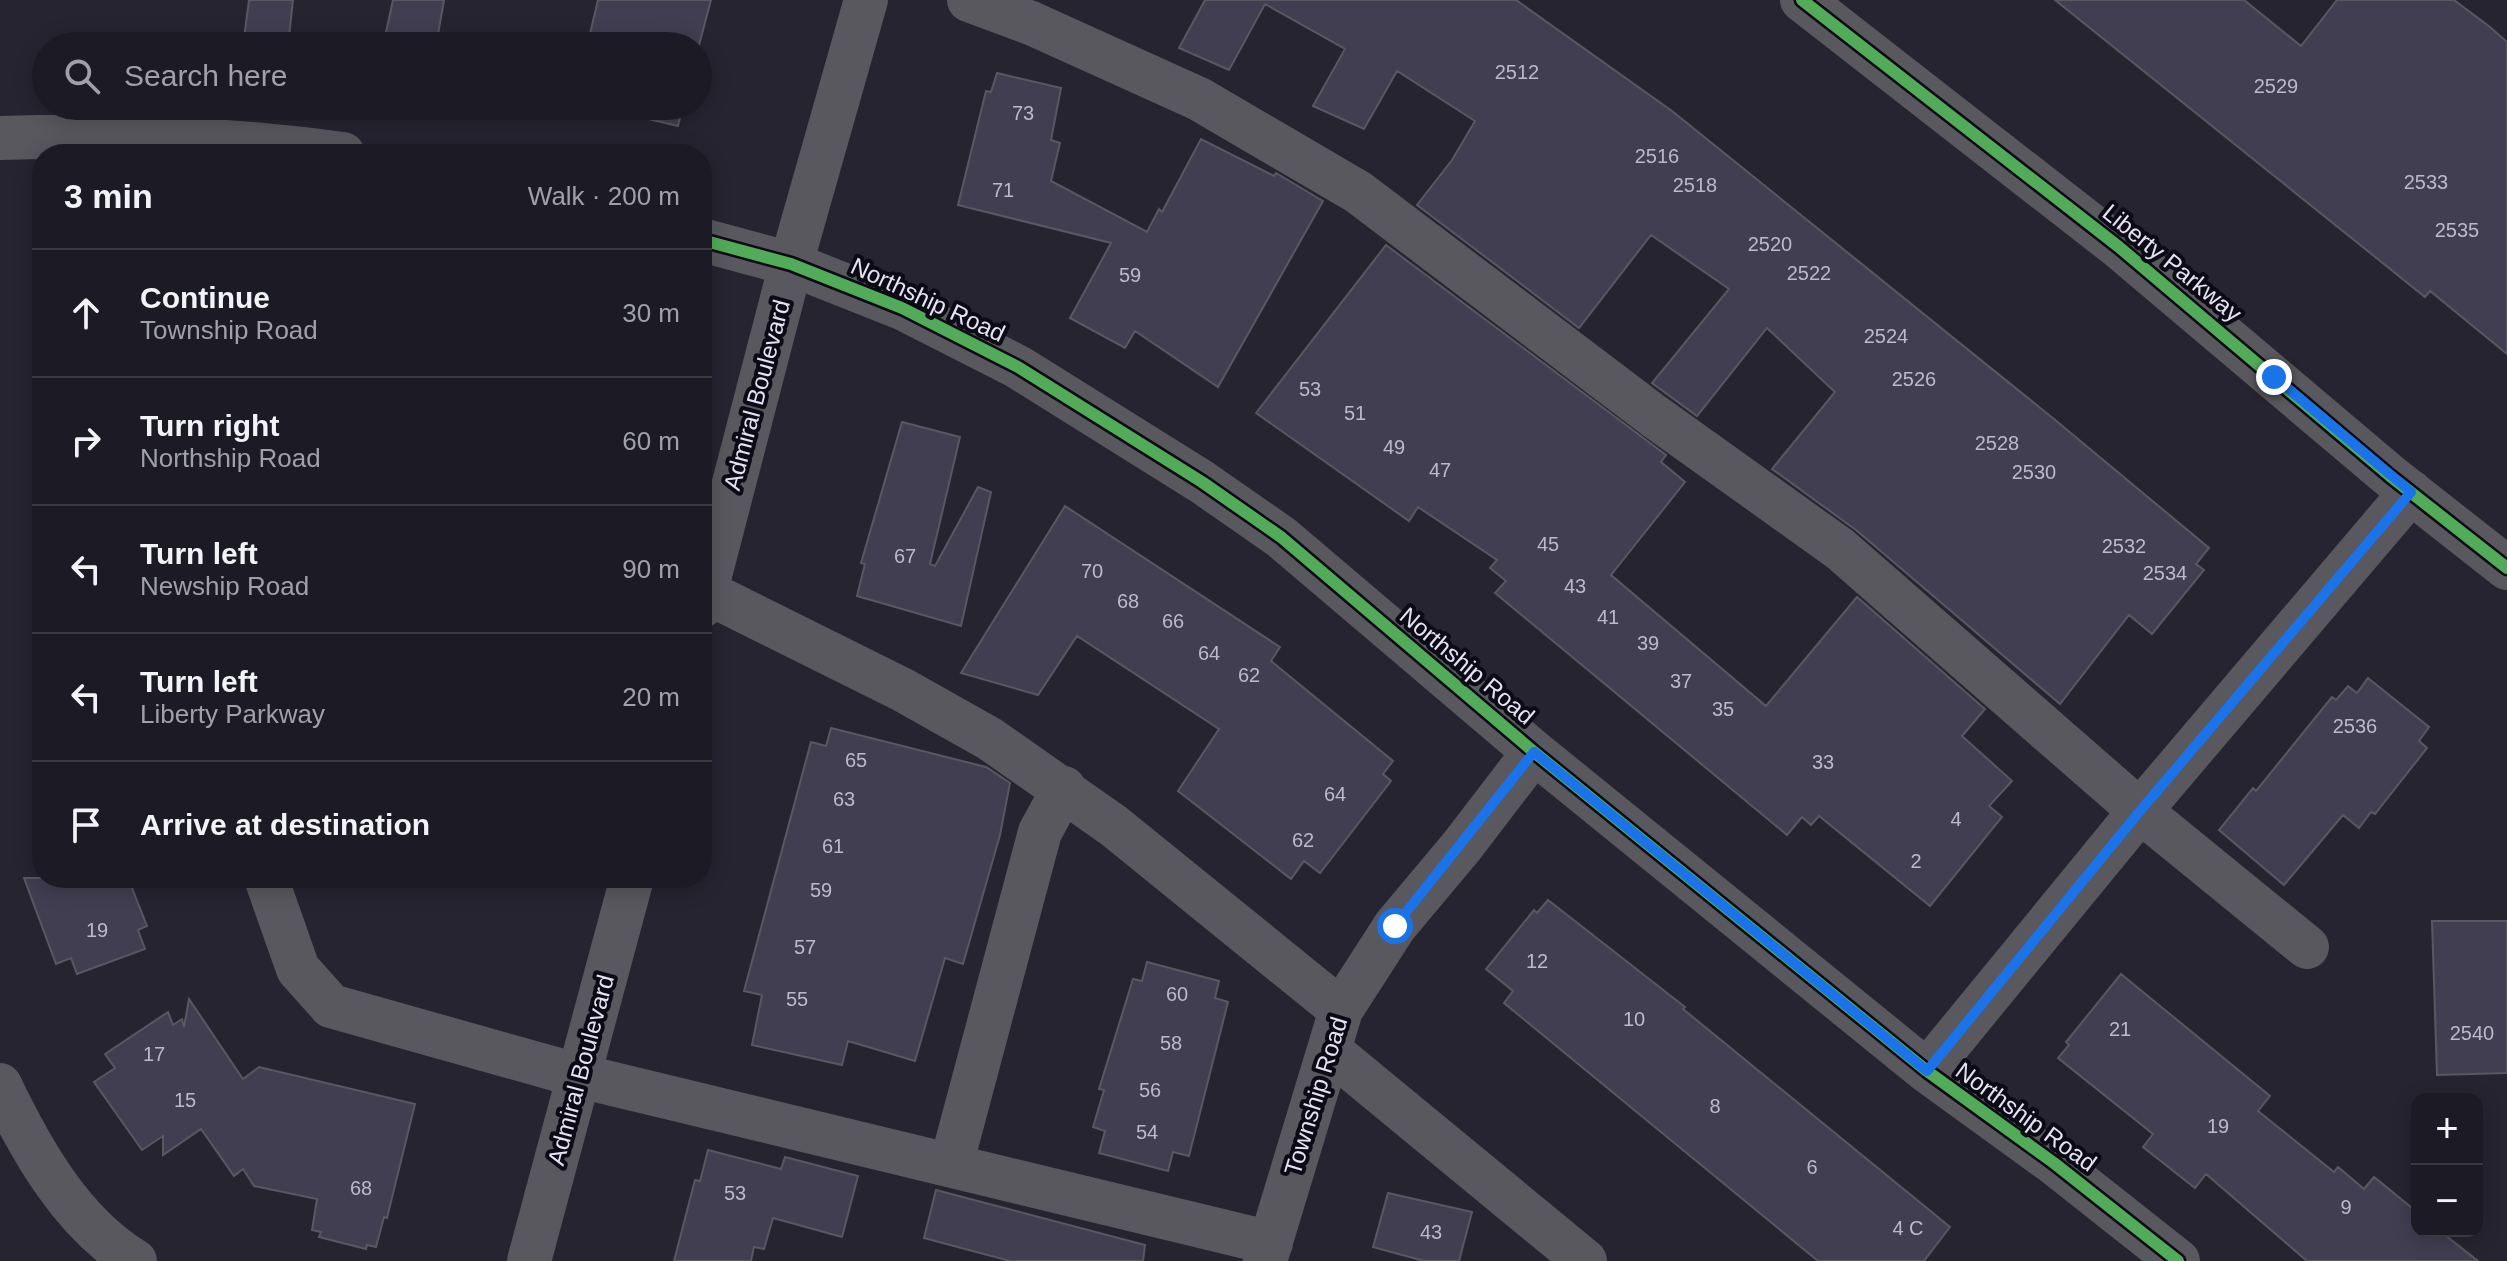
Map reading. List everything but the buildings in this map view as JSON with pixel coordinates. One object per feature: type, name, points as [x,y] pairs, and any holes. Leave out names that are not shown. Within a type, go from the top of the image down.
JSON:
[{"type":"street","name":"Admiral Boulevard","points":[[712,562],[791,264],[866,0]]},
{"type":"street","points":[[969,0],[1031,23],[1199,99],[1358,192],[1654,416],[1840,549],[2140,811],[2307,947]]},
{"type":"street","name":"Liberty Parkway","points":[[1802,0],[2119,247],[2411,492],[2507,568]]},
{"type":"street","points":[[0,138],[114,134],[265,144]]},
{"type":"street","name":"Northship Road","points":[[712,243],[791,264],[915,314],[1018,367],[1125,431],[1281,537],[1534,752],[1927,1071],[2054,1163],[2178,1261]]},
{"type":"street","points":[[1927,1071],[2140,811],[2411,492]]},
{"type":"street","points":[[712,600],[903,690],[990,739],[1064,788],[1335,1030],[1585,1261]]},
{"type":"street","name":"Township Road","points":[[1268,1252],[1335,1030],[1395,926],[1534,752]]},
{"type":"street","points":[[951,1165],[1040,832],[1064,788]]},
{"type":"street","points":[[270,888],[298,969],[331,1006],[580,1076],[951,1165],[1268,1252]]},
{"type":"street","name":"Admiral Boulevard","points":[[529,1261],[629,888]]},
{"type":"street","points":[[0,1085],[38,1156],[83,1219],[117,1250],[135,1261]]},
{"type":"cycle path","points":[[1802,0],[2119,247],[2390,476],[2507,568]]},
{"type":"cycle path","points":[[712,243],[791,264],[902,308],[1018,367],[1202,482],[1281,537],[1534,752],[1927,1071],[2054,1163],[2178,1261]]},
{"type":"route","points":[[1395,926],[1462,846],[1534,752],[1927,1071],[2140,811],[2411,492],[2274,377]]}]
